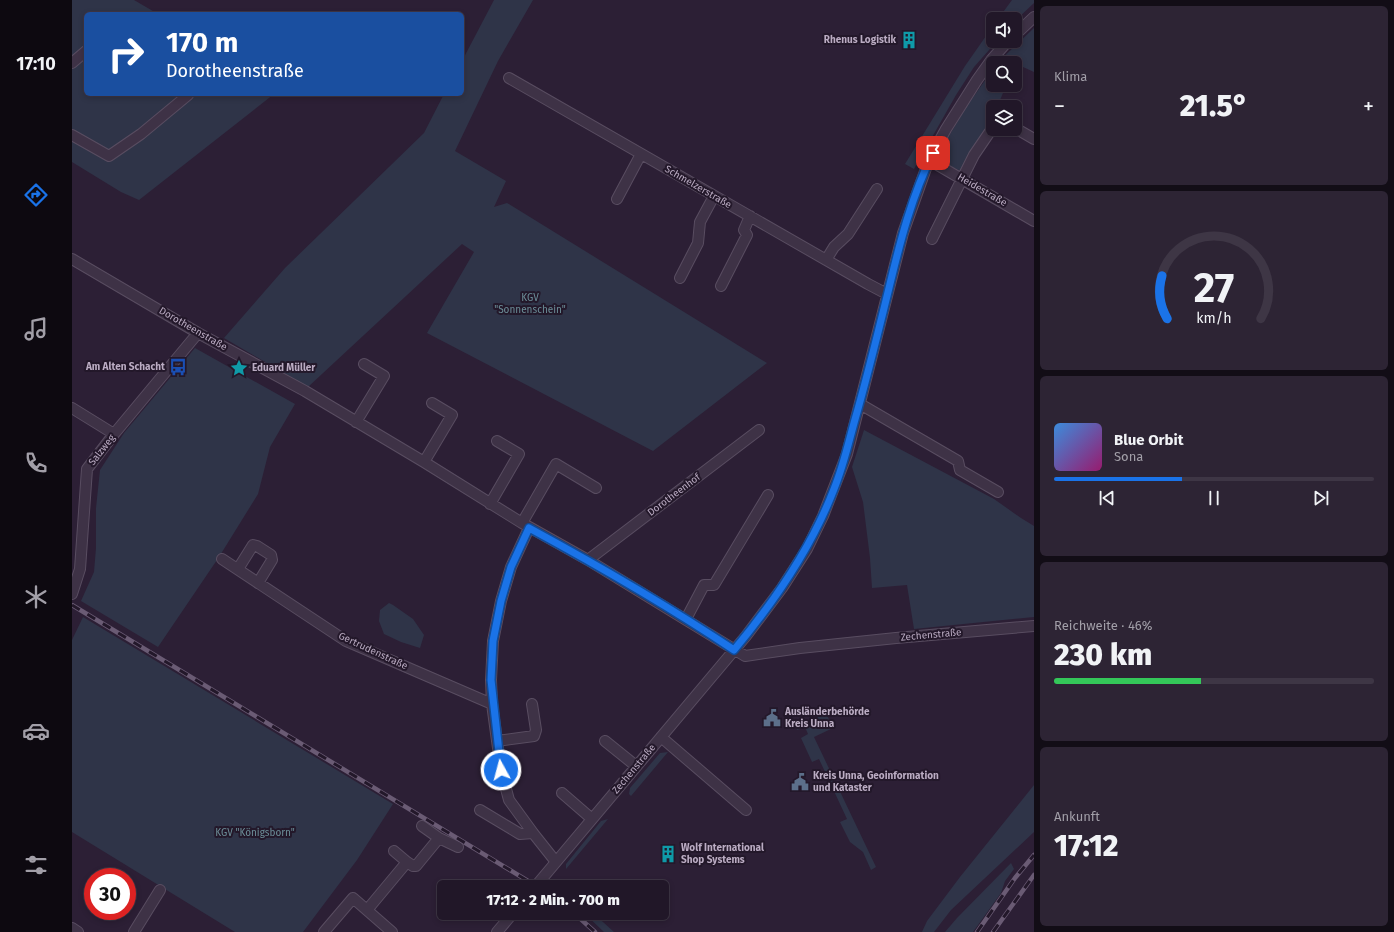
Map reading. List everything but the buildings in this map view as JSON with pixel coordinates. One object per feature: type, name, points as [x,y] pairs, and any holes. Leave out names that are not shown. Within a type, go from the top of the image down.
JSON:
[{"type":"street","points":[[1022,28],[1034,17]]},
{"type":"street","name":"Zechenstraße","points":[[541,880],[734,650],[782,588],[810,542],[835,488],[846,454],[908,218],[929,160],[964,99],[992,58],[1001,48]]},
{"type":"street","points":[[72,62],[84,53]]},
{"type":"street","name":"Schmelzerstraße","points":[[509,78],[887,294]]},
{"type":"street","points":[[72,135],[108,156],[141,134],[187,96]]},
{"type":"street","points":[[1022,131],[1034,139]]},
{"type":"street","points":[[932,239],[974,155],[987,136]]},
{"type":"street","points":[[616,199],[641,154]]},
{"type":"street","name":"Heidestraße","points":[[929,160],[1034,221]]},
{"type":"street","points":[[826,260],[834,247],[848,234],[877,189]]},
{"type":"street","points":[[680,278],[698,243],[700,222],[714,196]]},
{"type":"street","points":[[721,286],[747,235],[744,230],[750,216]]},
{"type":"street","name":"Dorotheenstraße","points":[[72,258],[198,333],[298,387],[424,462],[525,526],[588,560],[686,619],[734,650]]},
{"type":"street","name":"Salzweg","points":[[73,588],[80,569],[87,469],[114,434],[198,333]]},
{"type":"street","points":[[356,422],[384,376],[364,364]]},
{"type":"street","points":[[424,462],[452,415],[432,403]]},
{"type":"street","points":[[860,404],[958,461],[960,470],[998,492]]},
{"type":"street","points":[[72,408],[114,434]]},
{"type":"street","name":"Dorotheenhof","points":[[588,560],[760,430]]},
{"type":"street","points":[[490,504],[519,454],[497,441]]},
{"type":"street","points":[[556,862],[509,800],[501,770],[492,704],[491,680],[493,641],[501,601],[525,526],[556,464],[596,488]]},
{"type":"street","points":[[686,619],[704,585],[714,585],[768,495]]},
{"type":"street","points":[[238,569],[253,545],[265,550],[271,555],[272,560],[258,582]]},
{"type":"street","name":"Gertrudenstraße","points":[[222,559],[346,641],[492,704]]},
{"type":"street","name":"Zechenstraße","points":[[734,650],[745,656],[800,648],[896,638],[1034,626]]},
{"type":"street","points":[[497,741],[534,736],[536,730],[532,704]]},
{"type":"street","points":[[661,737],[746,810]]},
{"type":"street","points":[[605,741],[636,766]]},
{"type":"street","points":[[562,793],[592,819]]},
{"type":"street","points":[[480,810],[520,834],[533,833]]},
{"type":"street","points":[[422,826],[439,838],[458,847]]},
{"type":"street","points":[[394,851],[407,862],[413,866],[416,866],[439,838]]},
{"type":"street","points":[[367,910],[407,862]]},
{"type":"street","points":[[134,932],[160,890]]},
{"type":"street","points":[[324,932],[353,898],[392,932]]},
{"type":"street","points":[[497,932],[507,920]]},
{"type":"street","points":[[72,928],[78,932]]},
{"type":"green space","points":[[72,0],[134,0],[155,12],[84,12],[84,96],[271,96],[139,200],[121,192],[72,162]]},
{"type":"green space","name":"KGV \"Sonnenschein\"","points":[[494,0],[533,0],[498,61],[455,151],[506,181],[494,207],[507,203],[767,363],[653,451],[427,333],[474,252],[462,244],[308,387],[224,338],[285,268],[424,133],[443,96],[464,96],[464,57]]},
{"type":"green space","points":[[1012,0],[1034,0],[1034,3],[1022,14],[1022,12],[1003,12]]},
{"type":"green space","points":[[1034,28],[1034,72],[1023,67],[1022,68],[1022,56],[1004,56],[1013,48],[1022,48],[1022,39]]},
{"type":"green space","points":[[986,36],[986,48],[991,48],[974,67],[956,95],[914,169],[905,164],[965,66]]},
{"type":"green space","points":[[986,79],[986,92],[1004,92],[1000,100],[986,100],[986,131],[961,171],[942,163],[938,154],[967,106]]},
{"type":"green space","points":[[195,348],[295,404],[270,447],[258,494],[219,557],[158,647],[81,601],[94,572],[96,548],[96,508],[100,470],[124,433]]},
{"type":"green space","points":[[864,430],[994,499],[1034,526],[1034,617],[914,629],[907,585],[872,588],[863,502],[852,467]]},
{"type":"green space","points":[[389,603],[413,619],[424,635],[420,648],[401,642],[384,634],[379,621],[380,610]]},
{"type":"green space","name":"KGV \"Königsborn\"","points":[[83,617],[393,804],[357,860],[303,932],[235,932],[136,871],[136,868],[131,868],[72,832],[72,640]]},
{"type":"green space","points":[[826,713],[833,728],[814,737],[876,867],[871,870],[863,852],[850,842],[840,822],[847,819],[819,759],[812,762],[801,738],[808,734],[805,727],[797,730],[796,727]]},
{"type":"green space","points":[[668,752],[631,796],[629,794],[630,788],[660,753]]},
{"type":"green space","points":[[1034,785],[1034,832],[951,910],[934,932],[922,932],[927,921],[960,877]]},
{"type":"green space","points":[[608,819],[566,869],[566,864],[601,821]]},
{"type":"green space","points":[[1011,863],[1014,869],[1005,881],[1001,893],[973,932],[945,932],[957,918]]},
{"type":"green space","points":[[591,920],[601,920],[614,932],[604,932]]},
{"type":"railway","points":[[72,605],[526,880]]},
{"type":"railway","points":[[977,932],[1015,878],[1034,855]]},
{"type":"railway","points":[[993,932],[1034,875]]},
{"type":"railway","points":[[582,920],[595,932]]},
{"type":"place","name":"Rhenus Logistik","points":[[909,40]]},
{"type":"place","name":"Am Alten Schacht","points":[[178,367]]},
{"type":"place","name":"Eduard Müller","points":[[239,368]]},
{"type":"place","name":"Ausländerbehörde Kreis Unna","points":[[772,718]]},
{"type":"place","name":"Kreis Unna, Geoinformation und Kataster","points":[[800,782]]},
{"type":"place","name":"Wolf International Shop Systems","points":[[668,854]]},
{"type":"route","points":[[501,770],[492,704],[491,680],[493,641],[501,601],[511,567],[529,528],[588,560],[686,619],[734,650],[758,621],[782,588],[807,549],[835,488],[863,393],[903,233],[918,189],[933,153]]}]
